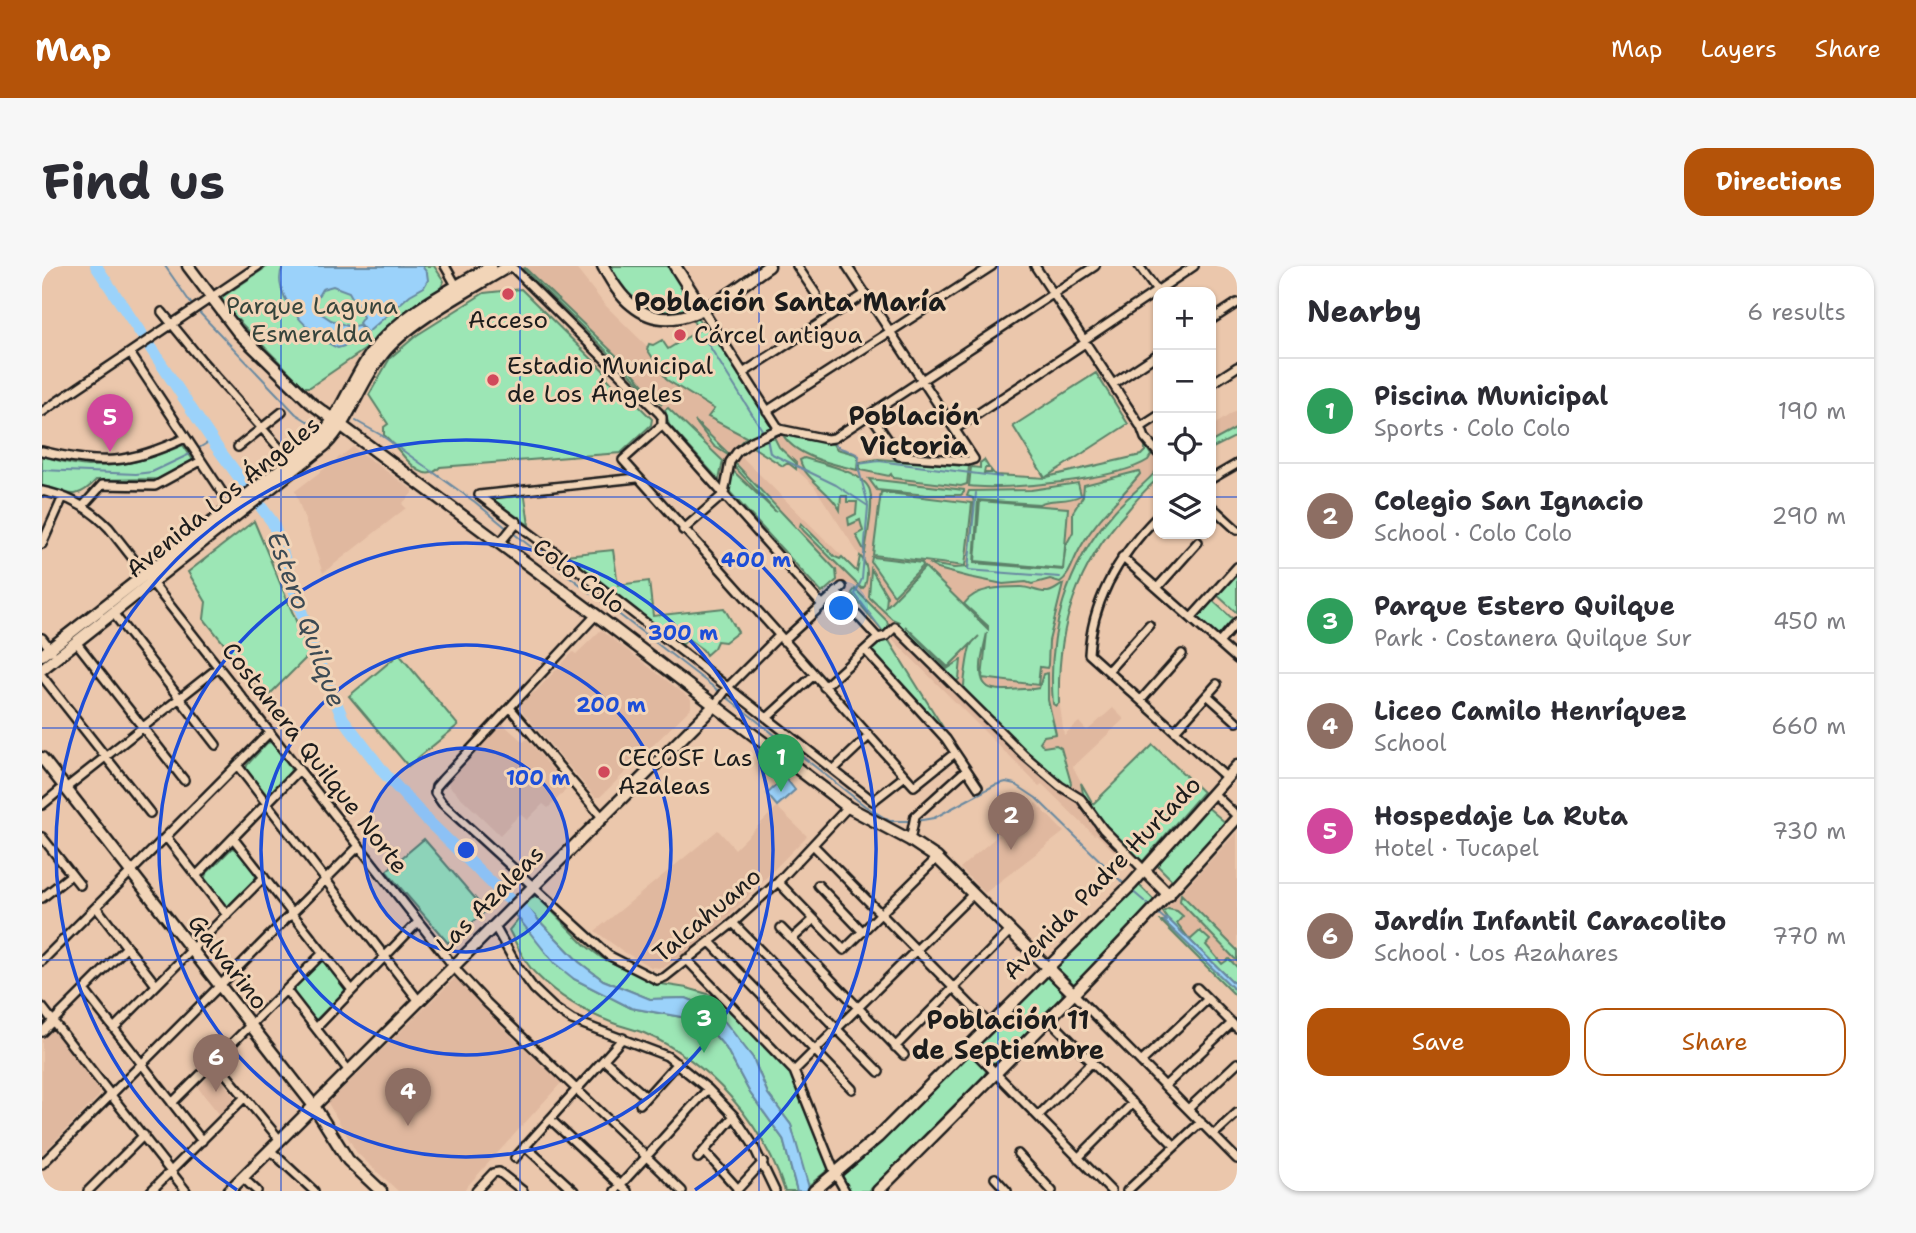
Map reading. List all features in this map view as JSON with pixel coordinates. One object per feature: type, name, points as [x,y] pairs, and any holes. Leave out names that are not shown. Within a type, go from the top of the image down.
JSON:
[{"type":"main road","name":"Colo Colo","points":[[188,266],[210,298],[258,354],[337,424],[502,540],[596,615],[716,702],[848,807],[910,840],[937,858],[1074,994]]},
{"type":"main road","name":"Avenida Los Ángeles","points":[[259,492],[291,461],[337,424],[368,358],[381,341],[405,320],[491,266]]},
{"type":"main road","name":"Avenida Los Ángeles","points":[[42,669],[50,654],[259,492],[317,452],[378,359],[394,341],[510,266]]},
{"type":"main road","points":[[603,266],[621,294],[641,312],[669,318],[703,310],[769,266]]},
{"type":"main road","points":[[675,266],[703,310]]},
{"type":"main road","name":"Avenida Los Ángeles","points":[[50,654],[76,642],[113,613],[149,578],[232,507],[248,501]]},
{"type":"main road","name":"Las Azaleas","points":[[229,1191],[716,702]]},
{"type":"main road","name":"Galvarino","points":[[42,758],[314,1106],[348,1160],[381,1191]]},
{"type":"main road","name":"Avenida Padre Hurtado","points":[[816,1189],[878,1137],[1129,886],[1237,766]]},
{"type":"main road","points":[[878,1191],[1074,994],[1169,895],[1237,817]]},
{"type":"main road","points":[[1144,870],[1169,895]]},
{"type":"street","points":[[42,412],[258,266]]},
{"type":"street","points":[[445,266],[457,286]]},
{"type":"street","points":[[510,266],[659,412],[662,425],[822,606]]},
{"type":"street","points":[[797,266],[816,294]]},
{"type":"street","points":[[846,266],[974,459],[968,461],[899,456],[871,415]]},
{"type":"street","points":[[767,411],[992,266]]},
{"type":"street","points":[[1035,266],[1153,447]]},
{"type":"street","points":[[683,530],[724,494],[726,475],[733,456],[751,441],[779,429],[831,439],[1095,266]]},
{"type":"street","points":[[1139,266],[1154,287]]},
{"type":"street","points":[[1163,287],[1194,266]]},
{"type":"street","points":[[743,373],[865,294]]},
{"type":"street","points":[[955,429],[1153,294]]},
{"type":"street","points":[[1216,317],[1237,303]]},
{"type":"street","points":[[703,310],[779,429]]},
{"type":"street","points":[[162,312],[291,461]]},
{"type":"street","points":[[130,353],[232,507]]},
{"type":"street","points":[[1113,384],[1153,357]]},
{"type":"street","points":[[1216,381],[1237,367]]},
{"type":"street","points":[[238,447],[282,412]]},
{"type":"street","points":[[1141,427],[1153,419]]},
{"type":"street","points":[[662,425],[623,460],[683,530],[914,786],[955,753]]},
{"type":"street","points":[[42,451],[83,460],[118,460],[151,453],[185,438]]},
{"type":"street","points":[[83,506],[102,485],[155,486],[201,461]]},
{"type":"street","points":[[1216,476],[1237,464]]},
{"type":"street","points":[[637,478],[479,495],[873,802],[905,776]]},
{"type":"street","name":"Costanera Quilque Norte","points":[[42,491],[83,506],[96,514],[109,528],[453,966],[487,1003],[682,1191]]},
{"type":"street","points":[[42,544],[63,497]]},
{"type":"street","points":[[1216,510],[1236,528]]},
{"type":"street","points":[[1153,521],[1135,538],[1122,556],[1098,604],[1088,654],[1227,778]]},
{"type":"street","points":[[502,540],[517,522]]},
{"type":"street","points":[[1157,588],[1198,542]]},
{"type":"street","points":[[1122,556],[1237,659]]},
{"type":"street","points":[[1191,618],[1237,567]]},
{"type":"street","name":"Las Azaleas","points":[[716,702],[726,688],[839,590],[878,638]]},
{"type":"street","points":[[113,613],[216,745]]},
{"type":"street","points":[[596,615],[510,708],[601,816]]},
{"type":"street","points":[[1219,643],[1237,622]]},
{"type":"street","points":[[1108,671],[1149,625]]},
{"type":"street","points":[[824,687],[878,638],[886,636],[895,627],[1025,756],[1060,786],[1081,799],[1116,844],[1144,870]]},
{"type":"street","points":[[42,638],[50,654]]},
{"type":"street","points":[[76,642],[184,780]]},
{"type":"street","points":[[865,650],[946,739],[978,787]]},
{"type":"street","points":[[1141,700],[1182,654]]},
{"type":"street","points":[[42,805],[219,667]]},
{"type":"street","points":[[767,718],[814,675]]},
{"type":"street","points":[[42,677],[150,813]]},
{"type":"street","points":[[1175,731],[1217,684]]},
{"type":"street","points":[[1207,695],[1237,722]]},
{"type":"street","name":"Talcahuano","points":[[510,708],[442,780],[435,793],[442,803],[608,955],[657,980],[665,977],[733,923],[778,882],[848,807]]},
{"type":"street","points":[[42,961],[270,732]]},
{"type":"street","points":[[833,770],[869,736]]},
{"type":"street","points":[[237,765],[419,1001]]},
{"type":"street","points":[[196,876],[299,770]]},
{"type":"street","points":[[910,840],[913,822],[966,770]]},
{"type":"street","points":[[1213,793],[1237,817]]},
{"type":"street","points":[[42,837],[80,885]]},
{"type":"street","points":[[166,837],[227,915]]},
{"type":"street","points":[[233,838],[352,990]]},
{"type":"street","points":[[813,845],[990,1025]]},
{"type":"street","points":[[42,1164],[359,846]]},
{"type":"street","points":[[778,882],[844,950],[937,858]]},
{"type":"street","points":[[42,898],[72,875]]},
{"type":"street","points":[[114,1028],[264,877]]},
{"type":"street","points":[[818,885],[863,932]]},
{"type":"street","points":[[794,1071],[973,894]]},
{"type":"street","points":[[96,907],[156,985]]},
{"type":"street","points":[[792,939],[814,919]]},
{"type":"street","points":[[316,1028],[418,922]]},
{"type":"street","points":[[733,923],[879,1072]]},
{"type":"street","points":[[494,925],[517,967],[534,989],[554,1008],[572,1020],[623,1038],[677,1063],[708,1089],[734,1116],[763,1162],[775,1191]]},
{"type":"street","points":[[781,928],[904,1055]]},
{"type":"street","points":[[895,1046],[1010,931]]},
{"type":"street","points":[[710,942],[852,1089]]},
{"type":"street","points":[[42,1032],[127,947]]},
{"type":"street","points":[[172,1103],[323,953]]},
{"type":"street","points":[[686,959],[794,1071],[835,1173],[845,1191]]},
{"type":"street","points":[[1165,1086],[1234,1025],[1197,988]]},
{"type":"street","points":[[286,989],[349,1070]]},
{"type":"street","points":[[84,990],[201,1141]]},
{"type":"street","name":"Colo Colo","points":[[1074,994],[1237,1158]]},
{"type":"street","points":[[1141,1062],[1208,999]]},
{"type":"street","points":[[42,1007],[186,1191]]},
{"type":"street","points":[[1049,1019],[1175,1146]]},
{"type":"street","points":[[515,1158],[623,1038]]},
{"type":"street","points":[[969,1046],[1111,1191]]},
{"type":"street","points":[[215,1060],[280,1140]]},
{"type":"street","points":[[604,1060],[643,1100],[677,1063]]},
{"type":"street","points":[[1038,1116],[1092,1062]]},
{"type":"street","points":[[1188,1109],[1237,1063]]},
{"type":"street","points":[[550,1119],[621,1189],[646,1156],[708,1089]]},
{"type":"street","points":[[151,1191],[245,1097]]},
{"type":"street","points":[[1078,1158],[1133,1104]]},
{"type":"street","points":[[1213,1135],[1237,1113]]},
{"type":"street","points":[[734,1116],[701,1154],[738,1190],[763,1162]]},
{"type":"street","points":[[1127,1191],[1201,1122]]},
{"type":"street","points":[[88,1191],[144,1135]]},
{"type":"street","points":[[525,1146],[574,1191]]},
{"type":"street","points":[[270,1150],[314,1191]]},
{"type":"street","points":[[1018,1154],[1052,1191]]},
{"type":"street","points":[[476,1191],[493,1173],[504,1174],[523,1191]]},
{"type":"street","points":[[242,1178],[257,1191]]},
{"type":"street","points":[[995,1178],[1007,1191]]},
{"type":"shaded area","points":[[520,266],[574,266],[605,305],[658,357],[762,423],[835,444],[859,453],[861,457],[995,475],[1038,476],[1039,479],[1153,451],[1153,484],[1103,539],[1075,589],[1062,639],[1058,692],[1064,735],[1079,722],[1087,731],[1113,708],[1124,719],[1073,767],[1093,804],[1133,846],[1121,858],[1042,784],[1039,786]],"holes":[[[751,446],[783,466],[789,463],[814,486],[860,556],[858,572],[741,456]]]},
{"type":"shaded area","points":[[1237,410],[1237,436],[1216,446],[1216,424]]},
{"type":"shaded area","points":[[353,447],[414,491],[402,504],[406,508],[323,573],[295,491]]},
{"type":"shaded area","points":[[601,630],[691,699],[691,708],[600,797],[595,797],[521,710],[521,705],[573,652],[576,654]]},
{"type":"shaded area","points":[[502,723],[523,742],[527,739],[568,788],[548,808],[543,804],[527,820],[520,814],[500,835],[449,786],[448,781]]},
{"type":"shaded area","points":[[1036,803],[1064,832],[985,893],[960,868]]},
{"type":"shaded area","points":[[777,807],[807,836],[707,938],[663,968],[651,967],[595,931],[718,830],[735,849]]},
{"type":"shaded area","points":[[1237,832],[1235,948],[1237,986],[1163,912]]},
{"type":"shaded area","points":[[456,977],[504,1029],[561,1083],[463,1191],[398,1191],[357,1153],[328,1103]]},
{"type":"shaded area","points":[[52,1030],[100,1091],[99,1096],[42,1154],[42,1040]]},
{"type":"shaded area","points":[[212,1073],[216,1073],[234,1096],[234,1101],[220,1115],[198,1088]]},
{"type":"green space","name":"Parque Laguna Esmeralda","points":[[268,266],[434,266],[444,281],[439,292],[402,316],[370,346],[310,387],[304,387],[224,306],[222,297]]},
{"type":"green space","points":[[606,266],[670,266],[697,308],[665,314],[642,308],[624,291]]},
{"type":"green space","points":[[523,269],[625,364],[662,405]]},
{"type":"green space","name":"Estadio Municipal de Los Ángeles","points":[[521,289],[608,375],[606,377],[615,387],[618,385],[652,419],[651,425],[621,453],[440,467],[432,473],[417,470],[384,435],[384,427],[388,424],[369,395],[390,358],[417,335],[484,293]]},
{"type":"green space","points":[[697,318],[700,322],[706,322],[771,424],[769,431],[746,440],[728,455],[714,446],[695,421],[729,454],[746,437],[708,417],[714,409],[667,380],[647,349],[649,344],[653,345],[662,340],[668,349],[699,330],[693,321]]},
{"type":"green space","points":[[1096,373],[1128,424],[1046,477],[1141,455],[1145,451],[1145,445],[1151,455],[1148,460],[1113,473],[1061,482],[1008,487],[969,486],[971,467],[980,468],[980,463],[984,460],[989,468],[985,468],[984,473],[991,473],[991,470],[995,475],[1045,478],[1013,426]]},
{"type":"green space","points":[[668,408],[723,461],[719,480],[669,425],[665,410]]},
{"type":"green space","points":[[1237,428],[1237,436],[1216,446],[1216,439]]},
{"type":"green space","points":[[783,435],[833,444],[836,449],[855,454],[858,457],[857,470],[806,454],[789,443]]},
{"type":"green space","points":[[774,437],[779,447],[796,463],[796,469],[788,463],[783,466],[751,446],[739,457],[738,455],[753,444]]},
{"type":"green space","points":[[183,445],[193,460],[158,479],[96,480],[83,491],[72,494],[42,487],[42,456],[79,465],[116,465],[138,461]]},
{"type":"green space","points":[[804,458],[852,474],[867,484],[871,504],[865,552],[856,535],[863,531],[860,520],[849,525],[848,518],[856,514],[857,502],[847,502],[847,496],[841,496],[840,510],[807,474],[800,460]]},
{"type":"green space","points":[[878,459],[969,466],[967,484],[961,486],[893,478],[891,474],[889,476],[860,470],[860,462]]},
{"type":"green space","points":[[735,463],[836,570],[837,580],[822,593],[727,489],[731,469],[776,512],[733,465]]},
{"type":"green space","points":[[1139,471],[1140,474],[1090,532],[1068,573],[1060,582],[1050,579],[1032,584],[1003,584],[938,569],[929,564],[968,567],[974,504],[973,498],[967,496],[969,491],[1031,490],[1078,483],[1081,495],[1039,504],[978,500],[974,563],[1063,570],[1066,545],[1073,532],[1073,512],[1083,496],[1084,485]]},
{"type":"green space","points":[[1153,474],[1153,483],[1142,493],[1095,553],[1073,599],[1062,648],[1059,703],[1056,706],[1053,704],[1053,652],[1063,602],[1072,578],[1097,534],[1118,508]]},
{"type":"green space","points":[[869,479],[964,492],[961,495],[927,495],[877,490]]},
{"type":"green space","points":[[524,490],[529,525],[485,495]]},
{"type":"green space","points":[[881,492],[972,503],[965,566],[873,555]]},
{"type":"green space","points":[[980,501],[1068,508],[1063,569],[975,561]]},
{"type":"green space","points":[[254,521],[310,654],[267,697],[204,619],[206,602],[188,572]]},
{"type":"green space","points":[[801,523],[835,557],[842,557],[857,572],[860,556],[867,570],[865,586],[862,589],[804,531]]},
{"type":"green space","points":[[613,550],[618,585],[649,581],[653,616],[724,608],[738,632],[725,642],[717,641],[706,655],[688,639],[682,645],[565,555]]},
{"type":"green space","points":[[872,557],[922,563],[923,566],[894,595],[871,562]]},
{"type":"green space","points":[[925,567],[988,629],[964,604],[975,594],[990,589],[1014,587],[1048,592],[1063,584],[1049,641],[1048,665],[1047,668],[1040,667],[1038,685],[982,678],[987,686],[993,689],[1033,689],[1039,688],[1043,674],[1048,673],[1048,700],[1056,734],[1044,736],[1040,742],[1044,747],[1056,745],[1061,748],[1070,786],[1065,786],[1047,774],[964,692],[967,661],[973,642],[948,667],[905,626],[947,669],[961,660],[959,679],[955,683],[899,627],[899,622],[892,619],[869,597],[871,569],[887,596],[886,607]],"holes":[[[987,633],[982,677],[982,656]]]},
{"type":"green space","points":[[1237,573],[1237,613],[1217,595]]},
{"type":"green space","points":[[855,589],[887,621],[889,629],[884,633],[855,598],[852,593]]},
{"type":"green space","points":[[1212,600],[1234,620],[1219,637],[1197,618]]},
{"type":"green space","points":[[886,636],[949,737],[946,739],[865,650]]},
{"type":"green space","points":[[399,654],[458,725],[408,766],[349,696]]},
{"type":"green space","points":[[271,742],[289,764],[291,771],[269,796],[246,769],[267,743]]},
{"type":"green space","points":[[1153,745],[1203,792],[1143,861],[1140,861],[1112,836],[1095,816],[1083,795],[1081,783],[1093,804]]},
{"type":"green space","points":[[1206,806],[1227,824],[1175,883],[1155,863]]},
{"type":"green space","points":[[424,839],[486,911],[448,943],[386,871]]},
{"type":"green space","points":[[232,848],[247,860],[256,878],[228,906],[224,906],[204,880],[206,874]]},
{"type":"green space","points":[[1137,883],[1157,903],[1076,986],[1055,966]]},
{"type":"green space","points":[[1181,894],[1237,950],[1237,961],[1180,901]]},
{"type":"green space","points":[[536,895],[585,945],[602,958],[655,983],[711,995],[741,1021],[790,1072],[829,1169],[807,1187],[791,1125],[768,1094],[753,1058],[724,1022],[706,1006],[686,998],[650,999],[603,980],[579,962],[524,905]]},
{"type":"green space","points":[[1168,909],[1183,916],[1177,923],[1190,940],[1200,931],[1210,940],[1206,945],[1222,964],[1229,959],[1237,967],[1237,986],[1167,918],[1163,912]]},
{"type":"green space","points":[[519,918],[574,979],[631,1008],[687,1018],[707,1026],[726,1048],[750,1093],[783,1139],[797,1191],[785,1191],[763,1141],[748,1118],[731,1097],[691,1060],[644,1033],[602,1019],[582,1009],[537,975],[525,960],[509,930]]},
{"type":"green space","points":[[1161,921],[1237,992],[1237,997]]},
{"type":"green space","points":[[321,960],[336,972],[345,991],[317,1019],[313,1019],[293,993],[295,987]]},
{"type":"green space","points":[[1044,976],[1051,977],[1062,989],[1062,996],[997,1063],[991,1064],[978,1050],[977,1045]]},
{"type":"green space","points":[[967,1053],[971,1053],[987,1069],[984,1076],[869,1191],[849,1191],[842,1172]]},
{"type":"water","points":[[283,266],[422,266],[428,280],[424,287],[410,295],[367,333],[359,323],[363,317],[349,292],[333,286],[322,289],[314,303],[316,310],[331,320],[350,327],[358,325],[366,334],[357,342],[338,348],[317,335],[296,314],[282,290],[280,278]]},
{"type":"water","points":[[785,777],[795,790],[777,806],[767,794]]},
{"type":"water","points":[[524,905],[579,962],[603,980],[650,999],[686,998],[706,1006],[725,1022],[753,1058],[768,1094],[791,1125],[810,1191],[797,1191],[783,1139],[750,1093],[726,1048],[707,1026],[687,1018],[631,1008],[574,979],[554,963],[516,915]]},
{"type":"water","points":[[1167,918],[1237,986],[1237,992],[1164,921]]},
{"type":"waterway","name":"Estero Quilque","points":[[96,266],[216,446],[273,523],[313,648],[343,719],[385,774],[426,819],[522,909],[531,921]]},
{"type":"waterway","points":[[165,266],[192,305]]},
{"type":"waterway","points":[[196,309],[296,414],[307,421],[319,423]]},
{"type":"waterway","points":[[703,336],[764,433]]},
{"type":"waterway","points":[[356,421],[381,435],[475,502],[509,530]]},
{"type":"waterway","points":[[767,438],[770,453],[836,485],[868,506],[862,579],[855,594],[881,629]]},
{"type":"waterway","points":[[199,448],[212,440]]},
{"type":"waterway","points":[[832,441],[838,447],[859,456],[858,467],[868,504]]},
{"type":"waterway","points":[[42,470],[136,474],[152,472],[190,454]]},
{"type":"waterway","points":[[858,464],[879,461],[1001,477]]},
{"type":"waterway","points":[[976,493],[968,570],[1060,577]]},
{"type":"waterway","points":[[513,533],[720,692]]},
{"type":"waterway","points":[[724,695],[865,806],[890,821],[910,821]]},
{"type":"waterway","points":[[916,821],[934,818],[995,785],[1006,782],[1015,784],[1036,798],[1124,884]]},
{"type":"waterway","points":[[1131,890],[1151,907]]},
{"type":"waterway","points":[[1158,913],[1167,921]]},
{"type":"place","name":"Acceso","points":[[508,294]]},
{"type":"place","name":"Cárcel antigua","points":[[680,335]]},
{"type":"place","name":"Estadio Municipal de Los Ángeles","points":[[493,380]]},
{"type":"place","name":"Hospedaje La Ruta","points":[[110,452]]},
{"type":"place","name":"CECOSF Las Azaleas","points":[[604,772]]},
{"type":"place","name":"Piscina Municipal","points":[[781,792]]},
{"type":"place","name":"Colegio San Ignacio","points":[[1011,850]]},
{"type":"place","name":"Parque Estero Quilque","points":[[704,1053]]},
{"type":"place","name":"Jardín Infantil Caracolito","points":[[216,1092]]},
{"type":"place","name":"Liceo Camilo Henríquez","points":[[408,1126]]},
{"type":"district","name":"Población Santa María","points":[[790,301]]},
{"type":"district","name":"Población Victoria","points":[[914,430]]},
{"type":"district","name":"Población 11 de Septiembre","points":[[1008,1034]]}]
